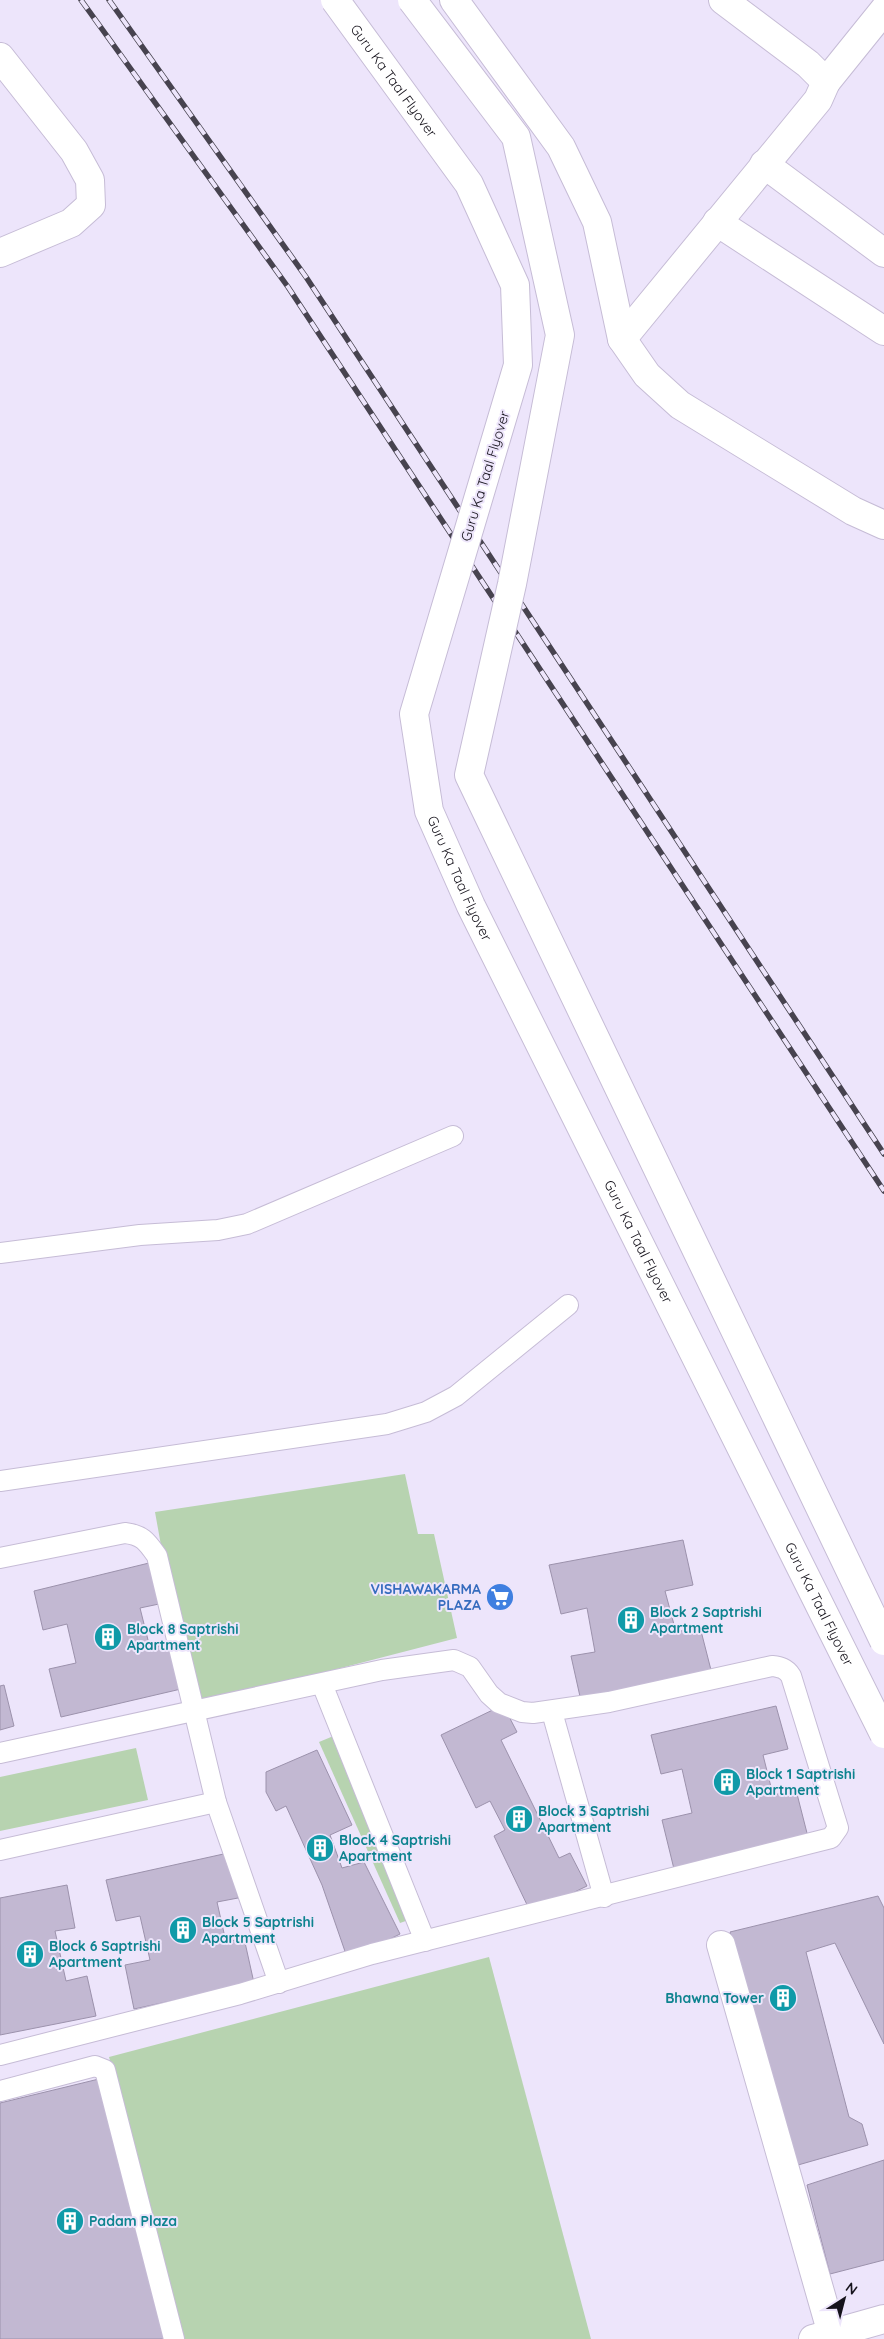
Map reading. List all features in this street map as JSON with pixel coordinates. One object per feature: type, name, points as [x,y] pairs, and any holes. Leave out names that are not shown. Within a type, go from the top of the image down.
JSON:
[{"type":"main road","name":"Guru Ka Taal Flyover","points":[[335,0],[469,184],[515,285],[518,365],[414,714],[429,811],[471,906],[884,1734]]},
{"type":"main road","points":[[412,0],[516,137],[560,335],[512,584],[469,775],[884,1641]]},
{"type":"main road","points":[[454,0],[561,147],[597,222],[622,340],[647,375],[680,405],[853,511],[884,525]]},
{"type":"main road","points":[[723,0],[808,64],[826,82]]},
{"type":"main road","points":[[622,340],[818,100],[826,82],[884,10]]},
{"type":"main road","points":[[0,57],[74,151],[90,180],[90,205],[71,223],[0,252]]},
{"type":"main road","points":[[764,164],[884,253]]},
{"type":"main road","points":[[717,222],[884,331]]},
{"type":"main road","points":[[721,1945],[823,2337],[884,2319]]},
{"type":"lane","points":[[0,1253],[140,1235],[218,1230],[247,1224],[453,1136]]},
{"type":"lane","points":[[0,1481],[388,1424],[426,1412],[456,1396],[568,1305]]},
{"type":"lane","points":[[0,1558],[125,1533],[136,1534],[144,1538],[156,1556],[216,1802],[279,1983]]},
{"type":"lane","points":[[0,1753],[382,1670],[454,1660],[470,1667],[499,1703],[522,1712],[552,1712],[609,1702],[778,1666],[787,1670],[791,1676],[838,1828],[831,1838],[604,1897],[372,1954],[240,1994],[0,2054]]},
{"type":"lane","points":[[322,1684],[425,1941]]},
{"type":"lane","points":[[552,1712],[604,1897]]},
{"type":"lane","points":[[0,1850],[216,1802]]},
{"type":"lane","points":[[0,2091],[95,2066],[105,2070],[174,2339]]},
{"type":"green space","points":[[405,1474],[418,1534],[434,1534],[457,1638],[190,1707],[155,1512]]},
{"type":"green space","points":[[348,1730],[423,1915],[400,1923],[319,1742]]},
{"type":"green space","points":[[136,1748],[148,1800],[0,1831],[0,1777]]},
{"type":"green space","points":[[489,1957],[591,2339],[184,2339],[109,2057]]},
{"type":"building","name":"Block 2 Saptrishi Apartment","points":[[683,1540],[693,1585],[665,1591],[676,1632],[700,1627],[711,1670],[581,1701],[571,1656],[595,1652],[587,1608],[561,1614],[549,1565]]},
{"type":"building","name":"Block 8 Saptrishi Apartment","points":[[149,1563],[159,1604],[140,1608],[150,1648],[170,1643],[181,1689],[61,1717],[49,1669],[76,1663],[67,1624],[43,1630],[34,1591]]},
{"type":"building","points":[[4,1685],[14,1726],[0,1730],[0,1686]]},
{"type":"building","name":"Block 3 Saptrishi Apartment","points":[[503,1705],[517,1732],[501,1740],[559,1858],[570,1853],[587,1886],[531,1913],[494,1836],[505,1830],[490,1801],[476,1808],[441,1735]]},
{"type":"building","name":"Block 1 Saptrishi Apartment","points":[[776,1706],[788,1749],[763,1755],[773,1795],[796,1790],[808,1837],[674,1869],[662,1820],[692,1813],[682,1769],[661,1774],[651,1735]]},
{"type":"building","name":"Block 4 Saptrishi Apartment","points":[[317,1750],[352,1825],[330,1835],[342,1868],[364,1862],[400,1934],[348,1960],[322,1885],[286,1806],[276,1811],[266,1792],[266,1772]]},
{"type":"building","name":"Block 5 Saptrishi Apartment","points":[[228,1853],[238,1898],[217,1902],[226,1942],[244,1938],[254,1983],[134,2009],[125,1965],[150,1960],[140,1916],[116,1921],[106,1880]]},
{"type":"building","name":"Block 6 Saptrishi Apartment","points":[[67,1885],[75,1928],[55,1931],[66,1981],[87,1976],[96,2016],[0,2035],[0,1898]]},
{"type":"building","name":"Bhawna Tower","points":[[878,1896],[884,1908],[884,2044],[835,1943],[806,1952],[849,2117],[862,2124],[868,2145],[798,2165],[730,1932]]},
{"type":"building","name":"Padam Plaza","points":[[103,2078],[169,2339],[0,2339],[0,2103]]},
{"type":"building","points":[[884,2160],[884,2260],[830,2274],[807,2185]]},
{"type":"railway","points":[[81,0],[288,287],[884,1191]]},
{"type":"railway","points":[[109,0],[306,277],[884,1154]]},
{"type":"place","name":"VISHAWAKARMA PLAZA","points":[[500,1597]]},
{"type":"place","name":"Block 2 Saptrishi Apartment","points":[[631,1620]]},
{"type":"place","name":"Block 8 Saptrishi Apartment","points":[[108,1637]]},
{"type":"place","name":"Block 1 Saptrishi Apartment","points":[[727,1782]]},
{"type":"place","name":"Block 3 Saptrishi Apartment","points":[[519,1819]]},
{"type":"place","name":"Block 4 Saptrishi Apartment","points":[[320,1848]]},
{"type":"place","name":"Block 5 Saptrishi Apartment","points":[[183,1930]]},
{"type":"place","name":"Block 6 Saptrishi Apartment","points":[[30,1954]]},
{"type":"place","name":"Bhawna Tower","points":[[783,1998]]},
{"type":"place","name":"Padam Plaza","points":[[70,2221]]}]
